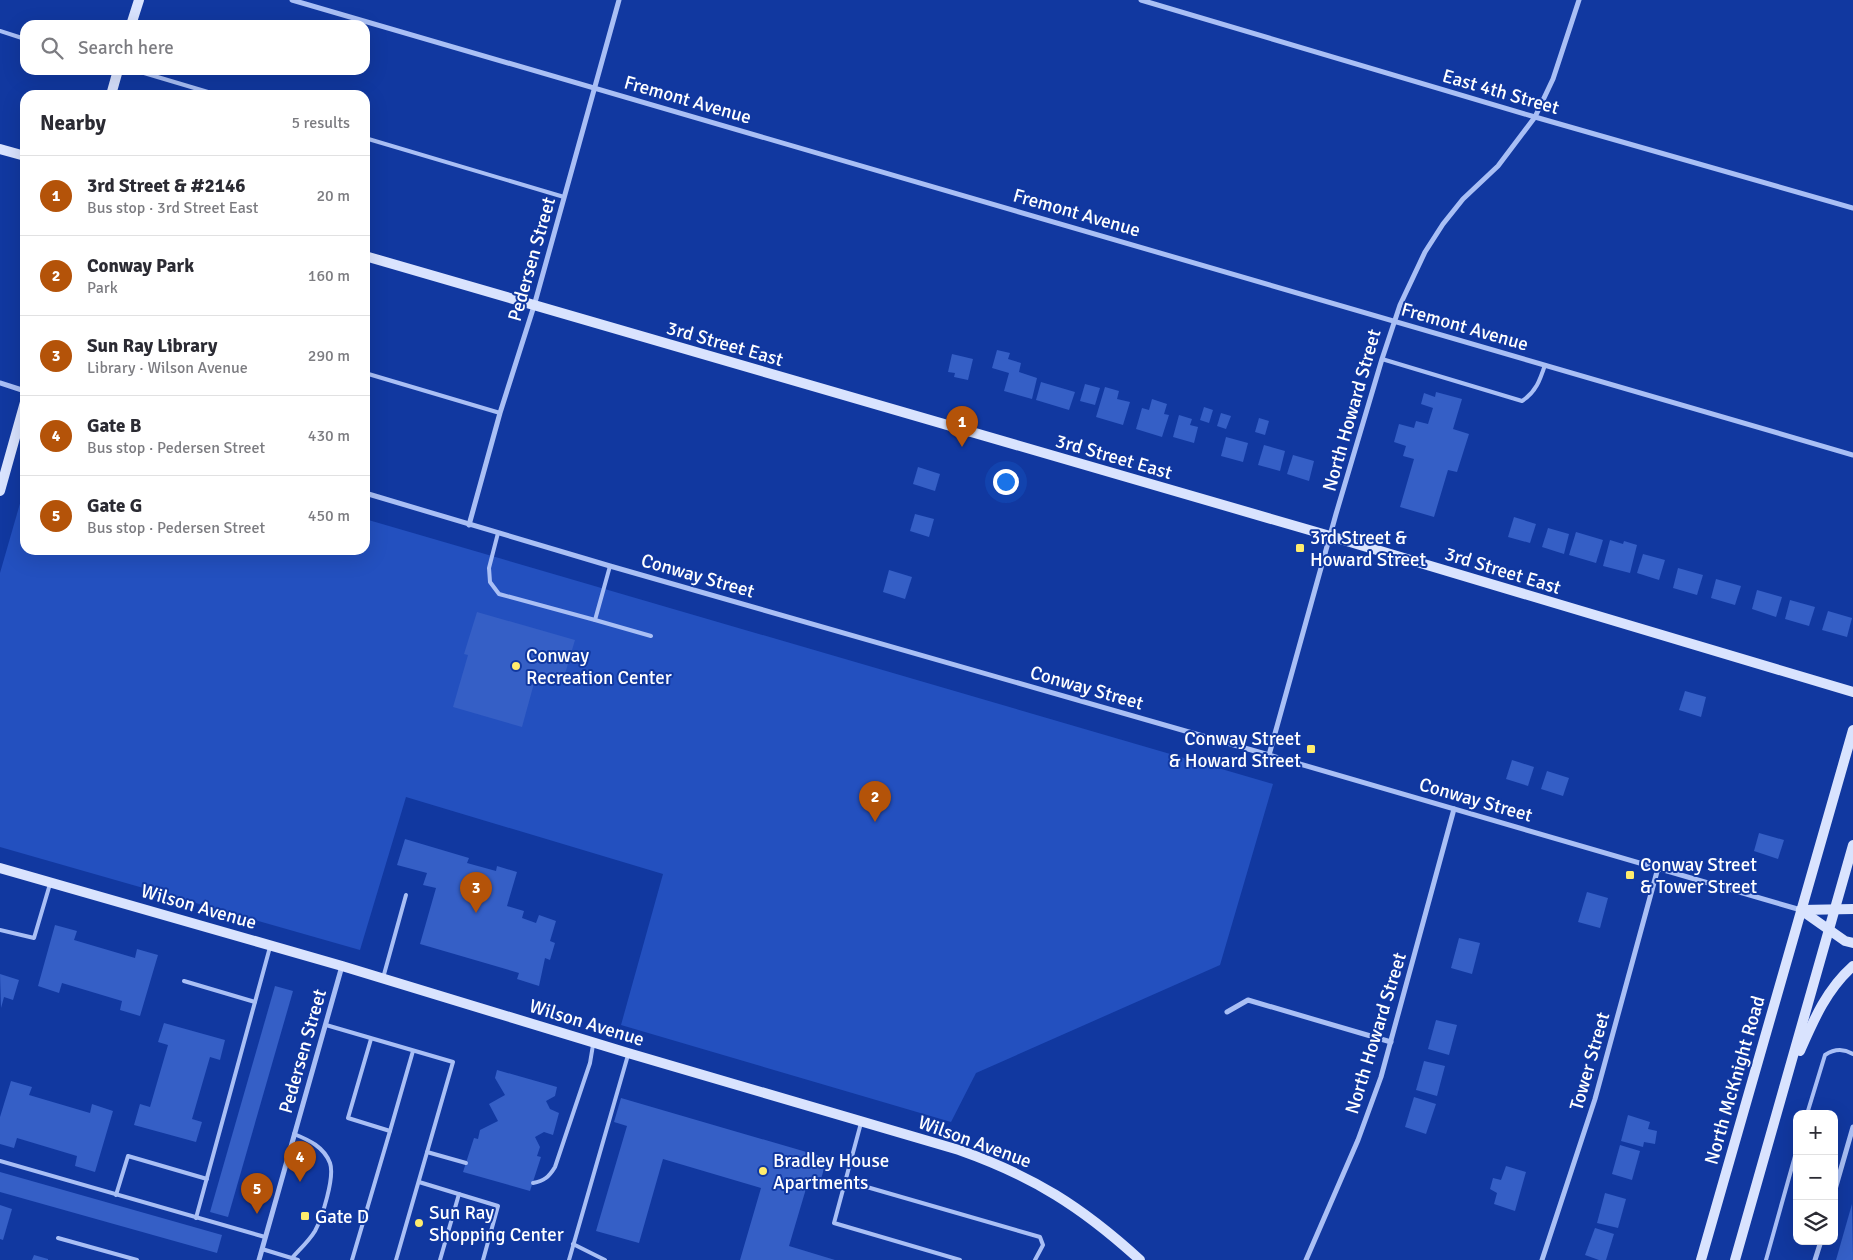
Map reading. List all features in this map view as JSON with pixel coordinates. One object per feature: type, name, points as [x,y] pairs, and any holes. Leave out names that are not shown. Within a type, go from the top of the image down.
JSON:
[{"type":"street","points":[[133,20],[139,0]]},
{"type":"street","name":"Fremont Avenue","points":[[292,0],[361,20]]},
{"type":"street","name":"Pedersen Street","points":[[469,525],[500,413],[534,306],[619,0]]},
{"type":"street","name":"East 4th Street","points":[[1141,0],[1535,117],[1853,208]]},
{"type":"street","name":"North Howard Street","points":[[1269,755],[1382,359],[1394,321],[1409,284],[1425,252],[1443,224],[1463,199],[1498,166],[1535,117],[1553,79],[1579,0]]},
{"type":"street","name":"Fremont Avenue","points":[[370,22],[1853,455]]},
{"type":"street","points":[[112,90],[117,75]]},
{"type":"street","points":[[0,148],[20,154]]},
{"type":"street","name":"3rd Street East","points":[[370,257],[1330,536],[1853,692]]},
{"type":"street","points":[[0,383],[20,389]]},
{"type":"street","points":[[0,491],[20,420]]},
{"type":"street","name":"Conway Street","points":[[370,495],[610,566],[1801,910]]},
{"type":"street","name":"North McKnight Road","points":[[1701,1260],[1853,730]]},
{"type":"street","name":"North Howard Street","points":[[1306,1260],[1358,1140],[1381,1077],[1454,809]]},
{"type":"street","points":[[1736,1260],[1853,845]]},
{"type":"street","name":"Wilson Avenue","points":[[0,868],[383,978],[991,1161],[1032,1180],[1066,1200],[1098,1223],[1140,1260]]},
{"type":"street","name":"Tower Street","points":[[1542,1260],[1595,1099],[1658,868]]},
{"type":"street","points":[[1801,910],[1853,909]]},
{"type":"street","points":[[1801,910],[1845,941],[1853,943]]},
{"type":"street","name":"Pedersen Street","points":[[259,1260],[342,966]]},
{"type":"street","points":[[1785,1084],[1817,1012],[1840,977],[1853,966]]},
{"type":"street","points":[[1227,1012],[1248,1000],[1391,1042]]},
{"type":"street","points":[[1838,1179],[1853,1127]]},
{"type":"street","points":[[1815,1260],[1820,1245]]},
{"type":"lane","points":[[0,31],[20,37]]},
{"type":"lane","points":[[151,75],[201,90]]},
{"type":"lane","points":[[370,140],[564,198]]},
{"type":"lane","points":[[1382,359],[1522,401],[1530,396],[1539,383],[1545,365]]},
{"type":"lane","points":[[370,375],[500,413]]},
{"type":"lane","points":[[498,533],[489,568],[490,582],[499,594],[651,636]]},
{"type":"lane","points":[[595,620],[610,566]]},
{"type":"lane","points":[[0,930],[34,938],[50,882]]},
{"type":"lane","points":[[383,978],[406,895]]},
{"type":"lane","points":[[196,1218],[270,945]]},
{"type":"lane","points":[[184,981],[255,1002]]},
{"type":"lane","points":[[326,1025],[453,1062],[396,1260]]},
{"type":"lane","points":[[371,1038],[348,1118],[390,1131]]},
{"type":"lane","points":[[533,1183],[542,1182],[550,1176],[555,1167],[590,1063],[594,1042]]},
{"type":"lane","points":[[352,1260],[413,1050]]},
{"type":"lane","points":[[1807,1110],[1825,1055],[1833,1050],[1845,1050],[1853,1054]]},
{"type":"lane","points":[[569,1260],[628,1053]]},
{"type":"lane","points":[[862,1121],[834,1223],[960,1260]]},
{"type":"lane","points":[[292,1258],[314,1232],[331,1172],[330,1163],[318,1146],[294,1134]]},
{"type":"lane","points":[[427,1152],[466,1163]]},
{"type":"lane","points":[[1766,1260],[1795,1155]]},
{"type":"lane","points":[[116,1194],[128,1156],[207,1179]]},
{"type":"lane","points":[[0,1161],[265,1237]]},
{"type":"lane","points":[[846,1180],[1040,1237],[1043,1245],[1034,1260]]},
{"type":"lane","points":[[419,1182],[498,1206],[483,1260]]},
{"type":"lane","points":[[440,1260],[458,1194]]},
{"type":"lane","points":[[58,1238],[137,1260]]},
{"type":"lane","points":[[573,1244],[605,1260]]},
{"type":"lane","points":[[262,1249],[298,1260]]},
{"type":"shaded area","points":[[20,503],[20,555],[370,555],[370,520],[1273,784],[1220,965],[976,1073],[951,1122],[621,1025],[663,874],[406,797],[360,950],[0,847],[0,573]]},
{"type":"building","points":[[997,350],[1010,353],[1008,359],[1021,363],[1019,372],[1037,378],[1032,399],[1004,391],[1009,373],[992,368]]},
{"type":"building","points":[[952,354],[973,359],[968,380],[954,377],[955,373],[948,372]]},
{"type":"building","points":[[1041,382],[1075,392],[1069,410],[1036,400]]},
{"type":"building","points":[[1085,384],[1100,388],[1095,405],[1080,401]]},
{"type":"building","points":[[1105,387],[1119,391],[1117,399],[1130,402],[1123,425],[1096,417]]},
{"type":"building","points":[[1436,392],[1462,399],[1453,429],[1469,434],[1457,472],[1448,470],[1434,517],[1400,507],[1414,459],[1403,456],[1406,446],[1394,442],[1399,424],[1414,428],[1416,421],[1428,424],[1433,408],[1421,404],[1424,393],[1435,397]]},
{"type":"building","points":[[1152,399],[1167,404],[1164,414],[1169,415],[1162,437],[1136,429],[1142,408],[1149,410]]},
{"type":"building","points":[[1204,407],[1213,410],[1209,423],[1200,420]]},
{"type":"building","points":[[1221,413],[1231,416],[1226,429],[1217,426]]},
{"type":"building","points":[[1179,415],[1192,419],[1190,425],[1198,427],[1194,443],[1173,437]]},
{"type":"building","points":[[1259,418],[1269,421],[1265,435],[1255,432]]},
{"type":"building","points":[[1226,437],[1248,443],[1243,462],[1221,456]]},
{"type":"building","points":[[1264,445],[1285,451],[1280,471],[1258,465]]},
{"type":"building","points":[[1293,455],[1314,461],[1309,481],[1287,474]]},
{"type":"building","points":[[918,467],[940,474],[935,491],[913,484]]},
{"type":"building","points":[[915,514],[934,519],[929,537],[910,531]]},
{"type":"building","points":[[1514,517],[1536,524],[1530,543],[1508,537]]},
{"type":"building","points":[[1548,528],[1569,534],[1564,554],[1542,547]]},
{"type":"building","points":[[1576,532],[1603,540],[1596,563],[1569,555]]},
{"type":"building","points":[[1610,540],[1623,544],[1624,541],[1637,545],[1630,573],[1603,566]]},
{"type":"building","points":[[1643,554],[1665,560],[1659,580],[1637,573]]},
{"type":"building","points":[[1678,568],[1703,575],[1697,595],[1673,588]]},
{"type":"building","points":[[889,570],[912,577],[905,599],[883,592]]},
{"type":"building","points":[[1716,579],[1741,586],[1735,605],[1711,598]]},
{"type":"building","points":[[1757,590],[1782,597],[1776,617],[1752,609]]},
{"type":"building","points":[[1790,600],[1815,607],[1809,626],[1785,619]]},
{"type":"building","points":[[1828,611],[1852,618],[1847,637],[1822,630]]},
{"type":"building","name":"Conway Recreation Center","points":[[477,612],[575,640],[562,684],[536,676],[522,727],[453,707],[468,655],[464,654]]},
{"type":"building","points":[[1685,691],[1706,697],[1701,717],[1679,710]]},
{"type":"building","points":[[1512,760],[1534,767],[1528,786],[1506,779]]},
{"type":"building","points":[[1547,771],[1569,778],[1563,796],[1541,789]]},
{"type":"building","points":[[1759,833],[1784,840],[1778,859],[1754,851]]},
{"type":"building","points":[[405,839],[469,858],[467,863],[496,871],[497,866],[517,872],[507,906],[524,911],[522,918],[536,923],[539,915],[556,921],[550,941],[555,943],[550,960],[545,958],[539,986],[517,979],[519,973],[420,944],[436,888],[423,885],[427,873],[397,865]]},
{"type":"building","points":[[1587,892],[1608,898],[1600,928],[1578,922]]},
{"type":"building","points":[[55,925],[77,931],[74,940],[135,958],[137,949],[158,955],[140,1016],[120,1010],[122,1001],[62,983],[59,993],[38,986]]},
{"type":"building","points":[[1459,938],[1480,943],[1472,974],[1451,968]]},
{"type":"building","points":[[0,974],[19,980],[13,1000],[4,997],[1,1008]]},
{"type":"building","points":[[275,986],[293,991],[228,1217],[210,1212]]},
{"type":"building","points":[[1436,1020],[1457,1025],[1449,1055],[1428,1049]]},
{"type":"building","points":[[164,1023],[225,1040],[220,1060],[210,1057],[192,1119],[202,1122],[196,1142],[134,1125],[140,1104],[150,1107],[168,1045],[158,1042]]},
{"type":"building","points":[[1424,1061],[1445,1066],[1437,1096],[1416,1090]]},
{"type":"building","points":[[497,1070],[557,1087],[555,1096],[546,1101],[550,1109],[559,1113],[553,1135],[544,1132],[535,1137],[540,1147],[537,1156],[541,1157],[530,1191],[463,1172],[474,1138],[478,1139],[480,1130],[498,1121],[489,1104],[505,1095],[495,1078]]},
{"type":"building","points":[[11,1081],[32,1087],[29,1095],[90,1113],[92,1104],[113,1111],[95,1172],[75,1166],[77,1156],[17,1138],[14,1148],[0,1144],[0,1117]]},
{"type":"building","points":[[1414,1097],[1436,1104],[1426,1134],[1405,1127]]},
{"type":"building","name":"Bradley House Apartments","points":[[621,1098],[827,1158],[819,1186],[808,1182],[789,1246],[835,1260],[740,1260],[761,1188],[663,1159],[639,1243],[596,1231],[627,1126],[614,1122]]},
{"type":"building","points":[[1628,1115],[1650,1122],[1648,1129],[1657,1131],[1655,1144],[1644,1142],[1643,1147],[1621,1141]]},
{"type":"building","points":[[1620,1145],[1640,1151],[1632,1180],[1612,1174]]},
{"type":"building","points":[[1506,1166],[1526,1172],[1515,1211],[1494,1204],[1497,1193],[1490,1189],[1493,1178],[1501,1180]]},
{"type":"building","points":[[0,1172],[222,1235],[217,1253],[0,1192]]},
{"type":"building","points":[[1605,1193],[1626,1199],[1618,1228],[1597,1223]]},
{"type":"building","points":[[1852,1204],[1853,1260],[1836,1260]]},
{"type":"building","points":[[0,1205],[12,1209],[3,1240],[0,1239]]},
{"type":"building","points":[[1595,1228],[1614,1234],[1606,1260],[1599,1260],[1585,1255]]},
{"type":"building","points":[[34,1255],[48,1259],[48,1260],[32,1260]]},
{"type":"place","name":"3rd Street & #2146","points":[[962,447]]},
{"type":"place","name":"3rd Street & Howard Street","points":[[1300,548]]},
{"type":"place","name":"Conway Recreation Center","points":[[516,666]]},
{"type":"place","name":"Conway Street & Howard Street","points":[[1311,749]]},
{"type":"place","name":"Conway Park","points":[[875,822]]},
{"type":"place","name":"Conway Street & Tower Street","points":[[1630,875]]},
{"type":"place","name":"Sun Ray Library","points":[[476,913]]},
{"type":"place","name":"Bradley House Apartments","points":[[763,1171]]},
{"type":"place","name":"Gate B","points":[[300,1182]]},
{"type":"place","name":"Gate G","points":[[257,1214]]},
{"type":"place","name":"Gate D","points":[[305,1216]]},
{"type":"place","name":"Sun Ray Shopping Center","points":[[419,1223]]}]
